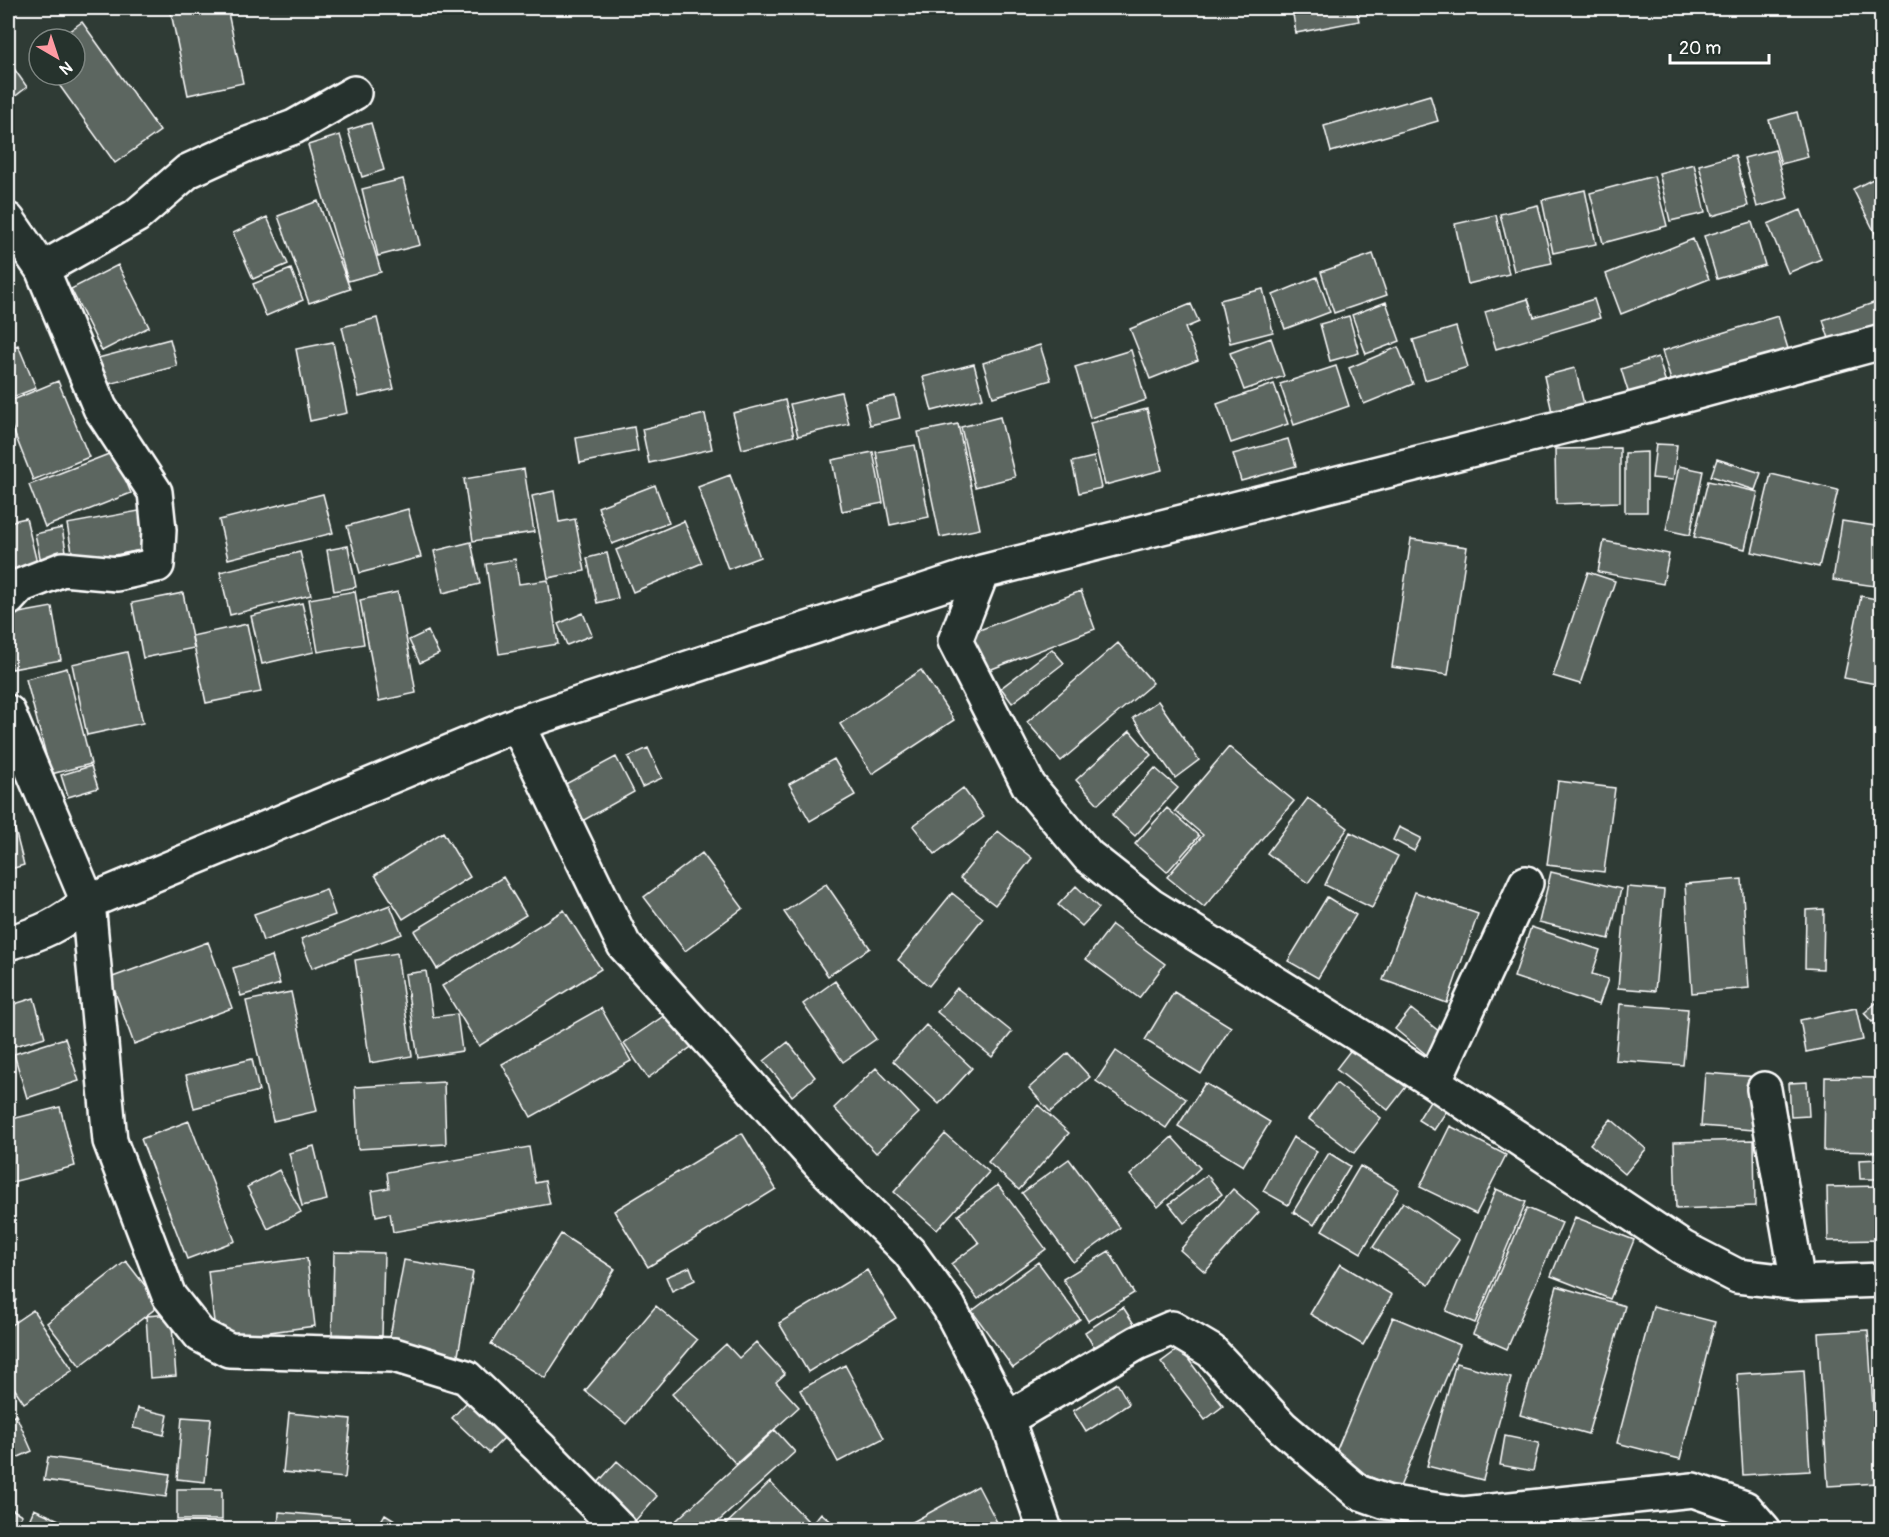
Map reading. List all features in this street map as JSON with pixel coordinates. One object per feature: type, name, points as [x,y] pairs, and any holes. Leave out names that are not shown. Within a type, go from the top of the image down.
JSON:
[{"type":"street","points":[[42,269],[136,216],[188,171],[245,145],[294,127],[354,93]]},
{"type":"street","points":[[8,220],[42,269],[100,408],[155,492],[159,530],[157,565],[117,574],[63,569],[12,588]]},
{"type":"street","points":[[8,943],[39,934],[66,919],[87,902],[517,724],[982,572],[1618,413],[1881,342]]},
{"type":"street","points":[[982,572],[955,641],[1029,786],[1088,856],[1150,905],[1434,1082],[1683,1248],[1737,1276],[1798,1283],[1881,1280]]},
{"type":"street","points":[[8,712],[87,902],[110,1141],[169,1296],[200,1335],[229,1350],[394,1355],[466,1377],[620,1530]]},
{"type":"street","points":[[517,724],[624,945],[820,1164],[909,1252],[949,1307],[1007,1419],[1045,1530]]},
{"type":"street","points":[[1434,1082],[1526,883]]},
{"type":"street","points":[[1764,1089],[1798,1283]]},
{"type":"street","points":[[1007,1419],[1137,1343],[1172,1328],[1211,1351],[1282,1426],[1358,1492],[1386,1502],[1464,1522],[1693,1490],[1745,1508],[1764,1530]]},
{"type":"building","points":[[8,8],[22,8],[8,17]]},
{"type":"building","points":[[170,8],[227,8],[243,83],[188,95]]},
{"type":"building","points":[[1292,8],[1356,8],[1359,21],[1296,33]]},
{"type":"building","points":[[82,22],[86,27],[75,27]]},
{"type":"building","points":[[87,29],[160,131],[115,163],[61,87],[87,87]]},
{"type":"building","points":[[8,60],[27,87],[8,102]]},
{"type":"building","points":[[1430,95],[1438,121],[1331,152],[1324,126]]},
{"type":"building","points":[[1797,112],[1808,157],[1781,164],[1769,120]]},
{"type":"building","points":[[371,123],[384,170],[362,177],[348,130]]},
{"type":"building","points":[[340,135],[381,272],[348,281],[308,145]]},
{"type":"building","points":[[1775,150],[1788,198],[1757,207],[1744,158]]},
{"type":"building","points":[[1735,155],[1748,206],[1712,216],[1699,165]]},
{"type":"building","points":[[1694,164],[1705,213],[1670,221],[1659,173]]},
{"type":"building","points":[[1654,176],[1667,226],[1603,243],[1590,193]]},
{"type":"building","points":[[1877,177],[1882,186],[1882,234],[1877,237],[1853,189]]},
{"type":"building","points":[[403,179],[420,245],[378,256],[362,189]]},
{"type":"building","points":[[1585,190],[1596,244],[1553,253],[1542,200]]},
{"type":"building","points":[[318,201],[350,289],[309,303],[278,216]]},
{"type":"building","points":[[1538,205],[1552,263],[1514,271],[1500,214]]},
{"type":"building","points":[[1801,210],[1821,259],[1788,273],[1768,224]]},
{"type":"building","points":[[1496,215],[1509,274],[1468,284],[1455,224]]},
{"type":"building","points":[[267,217],[288,264],[253,279],[233,233]]},
{"type":"building","points":[[1752,222],[1765,265],[1717,279],[1704,236]]},
{"type":"building","points":[[1693,239],[1709,279],[1621,314],[1606,274]]},
{"type":"building","points":[[1373,254],[1387,295],[1334,313],[1321,272]]},
{"type":"building","points":[[118,265],[149,327],[102,351],[71,289]]},
{"type":"building","points":[[291,269],[303,300],[266,316],[253,284]]},
{"type":"building","points":[[1317,277],[1330,312],[1285,329],[1273,295]]},
{"type":"building","points":[[1263,289],[1273,332],[1230,343],[1220,300]]},
{"type":"building","points":[[1528,299],[1534,317],[1594,299],[1600,318],[1496,349],[1485,312]]},
{"type":"building","points":[[1882,300],[1882,334],[1833,351],[1823,320]]},
{"type":"building","points":[[1386,302],[1400,341],[1366,354],[1352,315]]},
{"type":"building","points":[[1191,304],[1199,322],[1185,328],[1198,360],[1150,379],[1130,329]]},
{"type":"building","points":[[1349,316],[1359,353],[1330,361],[1320,324]]},
{"type":"building","points":[[1778,316],[1789,352],[1673,387],[1662,351]]},
{"type":"building","points":[[377,318],[394,389],[359,397],[342,327]]},
{"type":"building","points":[[1456,327],[1468,367],[1425,380],[1413,340]]},
{"type":"building","points":[[1271,338],[1284,376],[1244,390],[1230,353]]},
{"type":"building","points":[[170,339],[177,366],[105,385],[98,358]]},
{"type":"building","points":[[333,342],[347,413],[310,421],[296,349]]},
{"type":"building","points":[[18,345],[36,388],[8,399],[8,349]]},
{"type":"building","points":[[1040,345],[1051,380],[993,397],[983,363]]},
{"type":"building","points":[[1398,347],[1413,384],[1364,404],[1349,368]]},
{"type":"building","points":[[1131,350],[1146,400],[1090,418],[1075,367]]},
{"type":"building","points":[[1658,357],[1668,390],[1631,401],[1621,369]]},
{"type":"building","points":[[974,364],[983,398],[932,411],[923,377]]},
{"type":"building","points":[[1336,366],[1349,406],[1294,425],[1280,384]]},
{"type":"building","points":[[1575,368],[1584,404],[1552,412],[1544,376]]},
{"type":"building","points":[[58,381],[89,457],[33,480],[8,417],[8,402]]},
{"type":"building","points":[[1274,384],[1288,424],[1231,443],[1217,404]]},
{"type":"building","points":[[841,392],[849,424],[798,436],[790,404]]},
{"type":"building","points":[[895,396],[900,418],[870,425],[865,403]]},
{"type":"building","points":[[785,400],[794,436],[742,449],[733,413]]},
{"type":"building","points":[[1147,409],[1162,470],[1105,485],[1090,423]]},
{"type":"building","points":[[705,414],[712,449],[649,463],[642,429]]},
{"type":"building","points":[[1000,417],[1015,477],[975,487],[961,427]]},
{"type":"building","points":[[958,424],[980,529],[940,537],[918,432]]},
{"type":"building","points":[[634,427],[638,451],[580,463],[576,438]]},
{"type":"building","points":[[1288,439],[1296,466],[1241,481],[1233,454]]},
{"type":"building","points":[[1656,444],[1677,445],[1673,480],[1652,478]]},
{"type":"building","points":[[915,445],[929,517],[890,525],[876,452]]},
{"type":"building","points":[[1620,448],[1620,502],[1556,504],[1555,449]]},
{"type":"building","points":[[114,452],[131,493],[45,527],[29,485]]},
{"type":"building","points":[[873,452],[883,503],[842,511],[832,460]]},
{"type":"building","points":[[1647,452],[1647,512],[1625,512],[1625,453]]},
{"type":"building","points":[[1094,457],[1101,488],[1079,493],[1072,462]]},
{"type":"building","points":[[1717,459],[1761,473],[1755,490],[1711,476]]},
{"type":"building","points":[[1679,466],[1703,471],[1690,535],[1666,530]]},
{"type":"building","points":[[524,469],[534,532],[473,541],[464,479]]},
{"type":"building","points":[[1771,474],[1838,490],[1819,567],[1752,552]]},
{"type":"building","points":[[730,475],[760,557],[728,569],[698,487]]},
{"type":"building","points":[[1708,481],[1758,492],[1745,549],[1694,537]]},
{"type":"building","points":[[655,485],[669,523],[612,544],[598,507]]},
{"type":"building","points":[[554,491],[559,522],[575,519],[585,571],[548,578],[532,496]]},
{"type":"building","points":[[323,494],[333,533],[228,559],[219,520]]},
{"type":"building","points":[[408,509],[421,557],[360,573],[347,526]]},
{"type":"building","points":[[144,510],[151,548],[74,563],[67,524]]},
{"type":"building","points":[[26,518],[38,567],[11,574],[8,558],[8,522]]},
{"type":"building","points":[[684,521],[702,563],[633,592],[616,550]]},
{"type":"building","points":[[1842,521],[1882,527],[1882,587],[1833,580]]},
{"type":"building","points":[[62,528],[67,557],[41,562],[35,534]]},
{"type":"building","points":[[1411,539],[1467,547],[1448,675],[1392,667]]},
{"type":"building","points":[[1604,541],[1669,554],[1663,584],[1598,572]]},
{"type":"building","points":[[471,542],[480,584],[443,593],[434,551]]},
{"type":"building","points":[[348,546],[356,587],[334,591],[327,550]]},
{"type":"building","points":[[300,552],[311,595],[230,615],[220,572]]},
{"type":"building","points":[[607,553],[618,598],[597,603],[587,558]]},
{"type":"building","points":[[515,559],[519,584],[548,580],[558,644],[499,654],[486,564]]},
{"type":"building","points":[[1588,572],[1615,581],[1580,684],[1553,676]]},
{"type":"building","points":[[355,591],[364,644],[318,652],[309,599]]},
{"type":"building","points":[[1081,591],[1095,629],[984,672],[969,634]]},
{"type":"building","points":[[398,592],[416,693],[379,701],[360,600]]},
{"type":"building","points":[[183,593],[194,648],[143,658],[132,603]]},
{"type":"building","points":[[1861,596],[1882,600],[1882,685],[1844,678]]},
{"type":"building","points":[[302,603],[314,652],[262,664],[251,616]]},
{"type":"building","points":[[52,607],[61,660],[12,669],[8,645],[8,615]]},
{"type":"building","points":[[583,613],[592,635],[567,645],[558,624]]},
{"type":"building","points":[[247,624],[261,692],[206,703],[192,636]]},
{"type":"building","points":[[428,631],[439,654],[420,663],[409,640]]},
{"type":"building","points":[[1118,643],[1153,683],[1061,761],[1027,722]]},
{"type":"building","points":[[1052,649],[1064,663],[1012,703],[1001,688]]},
{"type":"building","points":[[127,652],[143,723],[87,735],[72,664]]},
{"type":"building","points":[[67,668],[91,764],[51,774],[26,679]]},
{"type":"building","points":[[921,670],[954,720],[872,774],[840,724]]},
{"type":"building","points":[[1158,701],[1199,760],[1175,778],[1133,718]]},
{"type":"building","points":[[1130,731],[1151,755],[1098,804],[1076,780]]},
{"type":"building","points":[[1229,747],[1294,801],[1204,907],[1167,877],[1203,835],[1175,811]]},
{"type":"building","points":[[648,748],[662,778],[642,787],[628,757]]},
{"type":"building","points":[[616,757],[634,792],[577,824],[558,788]]},
{"type":"building","points":[[834,759],[855,795],[810,821],[789,784]]},
{"type":"building","points":[[91,766],[98,788],[68,797],[61,775]]},
{"type":"building","points":[[1155,768],[1178,788],[1135,836],[1112,815]]},
{"type":"building","points":[[1558,781],[1615,788],[1604,872],[1547,865]]},
{"type":"building","points":[[963,788],[984,817],[935,854],[913,826]]},
{"type":"building","points":[[1308,798],[1348,828],[1308,883],[1267,853]]},
{"type":"building","points":[[8,802],[24,865],[8,870]]},
{"type":"building","points":[[1167,808],[1199,836],[1167,872],[1135,844]]},
{"type":"building","points":[[1399,827],[1421,838],[1414,851],[1393,840]]},
{"type":"building","points":[[998,831],[1032,858],[995,905],[960,878]]},
{"type":"building","points":[[443,832],[470,877],[403,919],[375,875]]},
{"type":"building","points":[[1350,832],[1398,856],[1372,908],[1325,885]]},
{"type":"building","points":[[702,853],[743,908],[685,951],[644,897]]},
{"type":"building","points":[[1551,872],[1621,889],[1609,939],[1539,922]]},
{"type":"building","points":[[503,877],[526,915],[437,969],[414,931]]},
{"type":"building","points":[[1742,879],[1749,988],[1692,993],[1685,884]]},
{"type":"building","points":[[826,884],[870,948],[828,976],[784,912]]},
{"type":"building","points":[[1076,886],[1099,908],[1082,926],[1058,905]]},
{"type":"building","points":[[1627,887],[1664,890],[1655,991],[1618,988]]},
{"type":"building","points":[[326,889],[335,915],[263,941],[254,914]]},
{"type":"building","points":[[1415,892],[1478,914],[1447,1003],[1383,980]]},
{"type":"building","points":[[952,893],[983,918],[929,986],[898,960]]},
{"type":"building","points":[[1327,897],[1356,915],[1318,978],[1288,961]]},
{"type":"building","points":[[390,905],[402,934],[312,968],[301,939]]},
{"type":"building","points":[[1824,909],[1823,969],[1805,968],[1806,910]]},
{"type":"building","points":[[564,910],[601,969],[479,1046],[442,986]]},
{"type":"building","points":[[1112,925],[1165,964],[1139,998],[1086,959]]},
{"type":"building","points":[[1531,927],[1600,950],[1592,974],[1608,979],[1599,1005],[1514,977]]},
{"type":"building","points":[[208,942],[232,1008],[134,1044],[110,978]]},
{"type":"building","points":[[397,953],[412,1056],[370,1063],[355,960]]},
{"type":"building","points":[[272,956],[280,984],[241,996],[233,968]]},
{"type":"building","points":[[426,971],[433,1017],[457,1014],[462,1051],[418,1058],[405,974]]},
{"type":"building","points":[[835,981],[876,1039],[843,1062],[803,1004]]},
{"type":"building","points":[[957,988],[1012,1032],[992,1057],[937,1012]]},
{"type":"building","points":[[291,992],[317,1111],[273,1121],[246,1001]]},
{"type":"building","points":[[1174,992],[1231,1027],[1201,1074],[1145,1040]]},
{"type":"building","points":[[34,998],[45,1037],[8,1048],[8,1006]]},
{"type":"building","points":[[1882,998],[1882,1015],[1872,1022],[1864,1013]]},
{"type":"building","points":[[1620,1004],[1688,1009],[1683,1065],[1615,1060]]},
{"type":"building","points":[[601,1008],[631,1061],[531,1117],[502,1064]]},
{"type":"building","points":[[1856,1008],[1863,1040],[1806,1052],[1800,1020]]},
{"type":"building","points":[[1411,1009],[1445,1036],[1428,1056],[1395,1029]]},
{"type":"building","points":[[671,1011],[694,1045],[648,1078],[624,1043]]},
{"type":"building","points":[[926,1025],[972,1068],[939,1104],[893,1061]]},
{"type":"building","points":[[65,1038],[79,1081],[27,1098],[14,1054]]},
{"type":"building","points":[[788,1042],[815,1077],[792,1096],[764,1061]]},
{"type":"building","points":[[1353,1047],[1406,1087],[1388,1110],[1336,1069]]},
{"type":"building","points":[[1116,1051],[1186,1099],[1166,1128],[1096,1081]]},
{"type":"building","points":[[1068,1053],[1090,1077],[1050,1112],[1029,1088]]},
{"type":"building","points":[[252,1059],[259,1091],[194,1108],[186,1075]]},
{"type":"building","points":[[876,1068],[919,1113],[876,1153],[834,1108]]},
{"type":"building","points":[[1705,1073],[1759,1077],[1754,1130],[1701,1126]]},
{"type":"building","points":[[1825,1077],[1882,1078],[1882,1152],[1824,1151]]},
{"type":"building","points":[[444,1082],[446,1144],[358,1149],[355,1087]]},
{"type":"building","points":[[1807,1082],[1809,1116],[1791,1117],[1789,1083]]},
{"type":"building","points":[[1205,1083],[1270,1122],[1243,1166],[1178,1126]]},
{"type":"building","points":[[1336,1083],[1381,1118],[1354,1153],[1309,1119]]},
{"type":"building","points":[[1431,1099],[1448,1109],[1434,1130],[1418,1120]]},
{"type":"building","points":[[1038,1105],[1069,1133],[1019,1190],[988,1162]]},
{"type":"building","points":[[60,1107],[75,1166],[8,1183],[8,1120]]},
{"type":"building","points":[[1611,1119],[1646,1149],[1625,1174],[1590,1144]]},
{"type":"building","points":[[189,1121],[235,1241],[187,1259],[141,1139]]},
{"type":"building","points":[[1450,1126],[1506,1155],[1476,1214],[1420,1187]]},
{"type":"building","points":[[742,1133],[776,1189],[648,1267],[614,1211]]},
{"type":"building","points":[[945,1134],[989,1172],[937,1230],[894,1192]]},
{"type":"building","points":[[1172,1137],[1200,1168],[1158,1207],[1130,1175]]},
{"type":"building","points":[[1293,1137],[1317,1151],[1288,1205],[1263,1191]]},
{"type":"building","points":[[1754,1140],[1755,1206],[1676,1209],[1674,1142]]},
{"type":"building","points":[[314,1146],[327,1200],[302,1206],[289,1153]]},
{"type":"building","points":[[529,1147],[535,1183],[545,1181],[550,1204],[393,1232],[390,1213],[376,1216],[372,1191],[389,1188],[387,1172]]},
{"type":"building","points":[[1329,1153],[1350,1166],[1314,1225],[1293,1212]]},
{"type":"building","points":[[1069,1159],[1120,1228],[1073,1262],[1022,1193]]},
{"type":"building","points":[[1882,1159],[1882,1179],[1860,1179],[1859,1160]]},
{"type":"building","points":[[1360,1166],[1399,1189],[1361,1253],[1322,1230]]},
{"type":"building","points":[[279,1170],[301,1212],[268,1229],[247,1187]]},
{"type":"building","points":[[1207,1175],[1222,1194],[1184,1223],[1169,1204]]},
{"type":"building","points":[[998,1185],[1046,1249],[978,1299],[951,1264],[979,1243],[958,1215]]},
{"type":"building","points":[[1882,1186],[1882,1240],[1828,1241],[1827,1187]]},
{"type":"building","points":[[1233,1189],[1259,1212],[1205,1272],[1180,1250]]},
{"type":"building","points":[[1496,1189],[1526,1202],[1475,1323],[1446,1311]]},
{"type":"building","points":[[1403,1202],[1459,1240],[1429,1285],[1373,1247]]},
{"type":"building","points":[[1527,1208],[1562,1223],[1507,1349],[1473,1334]]},
{"type":"building","points":[[1575,1217],[1634,1240],[1610,1299],[1551,1276]]},
{"type":"building","points":[[561,1234],[615,1269],[545,1378],[491,1344]]},
{"type":"building","points":[[1109,1251],[1134,1293],[1088,1321],[1063,1279]]},
{"type":"building","points":[[334,1252],[384,1253],[382,1336],[332,1334]]},
{"type":"building","points":[[307,1258],[315,1326],[216,1339],[208,1271]]},
{"type":"building","points":[[404,1260],[473,1272],[458,1355],[389,1342]]},
{"type":"building","points":[[126,1261],[160,1305],[80,1366],[47,1323]]},
{"type":"building","points":[[1038,1262],[1080,1319],[1013,1368],[972,1311]]},
{"type":"building","points":[[1340,1264],[1392,1295],[1363,1345],[1310,1314]]},
{"type":"building","points":[[690,1267],[695,1280],[672,1291],[666,1277]]},
{"type":"building","points":[[867,1270],[896,1318],[808,1372],[779,1323]]},
{"type":"building","points":[[8,1284],[16,1300],[8,1304]]},
{"type":"building","points":[[1557,1286],[1625,1306],[1588,1434],[1520,1415]]},
{"type":"building","points":[[656,1306],[697,1340],[626,1424],[585,1391]]},
{"type":"building","points":[[1653,1306],[1715,1322],[1680,1459],[1617,1443]]},
{"type":"building","points":[[1123,1307],[1134,1324],[1095,1349],[1085,1332]]},
{"type":"building","points":[[33,1310],[73,1370],[24,1403],[8,1379],[8,1327]]},
{"type":"building","points":[[171,1314],[176,1376],[150,1378],[146,1316]]},
{"type":"building","points":[[1393,1317],[1460,1345],[1399,1489],[1332,1461]]},
{"type":"building","points":[[1868,1330],[1878,1483],[1828,1486],[1818,1333]]},
{"type":"building","points":[[756,1342],[785,1374],[776,1382],[799,1407],[736,1464],[672,1394],[726,1344],[739,1358]]},
{"type":"building","points":[[1180,1348],[1223,1406],[1205,1420],[1161,1362]]},
{"type":"building","points":[[1456,1363],[1511,1378],[1483,1480],[1427,1466]]},
{"type":"building","points":[[845,1365],[884,1438],[838,1462],[800,1390]]},
{"type":"building","points":[[1804,1370],[1810,1471],[1743,1475],[1737,1374]]},
{"type":"building","points":[[1117,1383],[1129,1404],[1086,1432],[1073,1411]]},
{"type":"building","points":[[468,1401],[505,1437],[489,1453],[452,1418]]},
{"type":"building","points":[[138,1408],[168,1415],[164,1435],[133,1428]]},
{"type":"building","points":[[289,1413],[351,1419],[345,1478],[283,1472]]},
{"type":"building","points":[[16,1415],[32,1451],[12,1460],[8,1448],[8,1419]]},
{"type":"building","points":[[182,1417],[211,1419],[205,1482],[177,1479]]},
{"type":"building","points":[[775,1430],[795,1452],[709,1530],[670,1530],[668,1528]]},
{"type":"building","points":[[1505,1436],[1539,1443],[1533,1471],[1500,1465]]},
{"type":"building","points":[[48,1457],[170,1474],[166,1497],[44,1480]]},
{"type":"building","points":[[617,1461],[657,1496],[635,1521],[595,1486]]},
{"type":"building","points":[[770,1482],[809,1522],[800,1530],[720,1530]]},
{"type":"building","points":[[978,1486],[1001,1530],[898,1530]]},
{"type":"building","points":[[177,1489],[222,1489],[222,1520],[177,1520]]},
{"type":"building","points":[[8,1507],[22,1515],[13,1530],[8,1530]]},
{"type":"building","points":[[34,1509],[70,1525],[68,1530],[25,1530]]},
{"type":"building","points":[[279,1512],[349,1518],[348,1530],[278,1530]]},
{"type":"building","points":[[821,1513],[841,1530],[807,1530]]},
{"type":"building","points":[[385,1514],[411,1530],[376,1530]]},
{"type":"building","points":[[1367,1520],[1369,1530],[1333,1530]]}]
